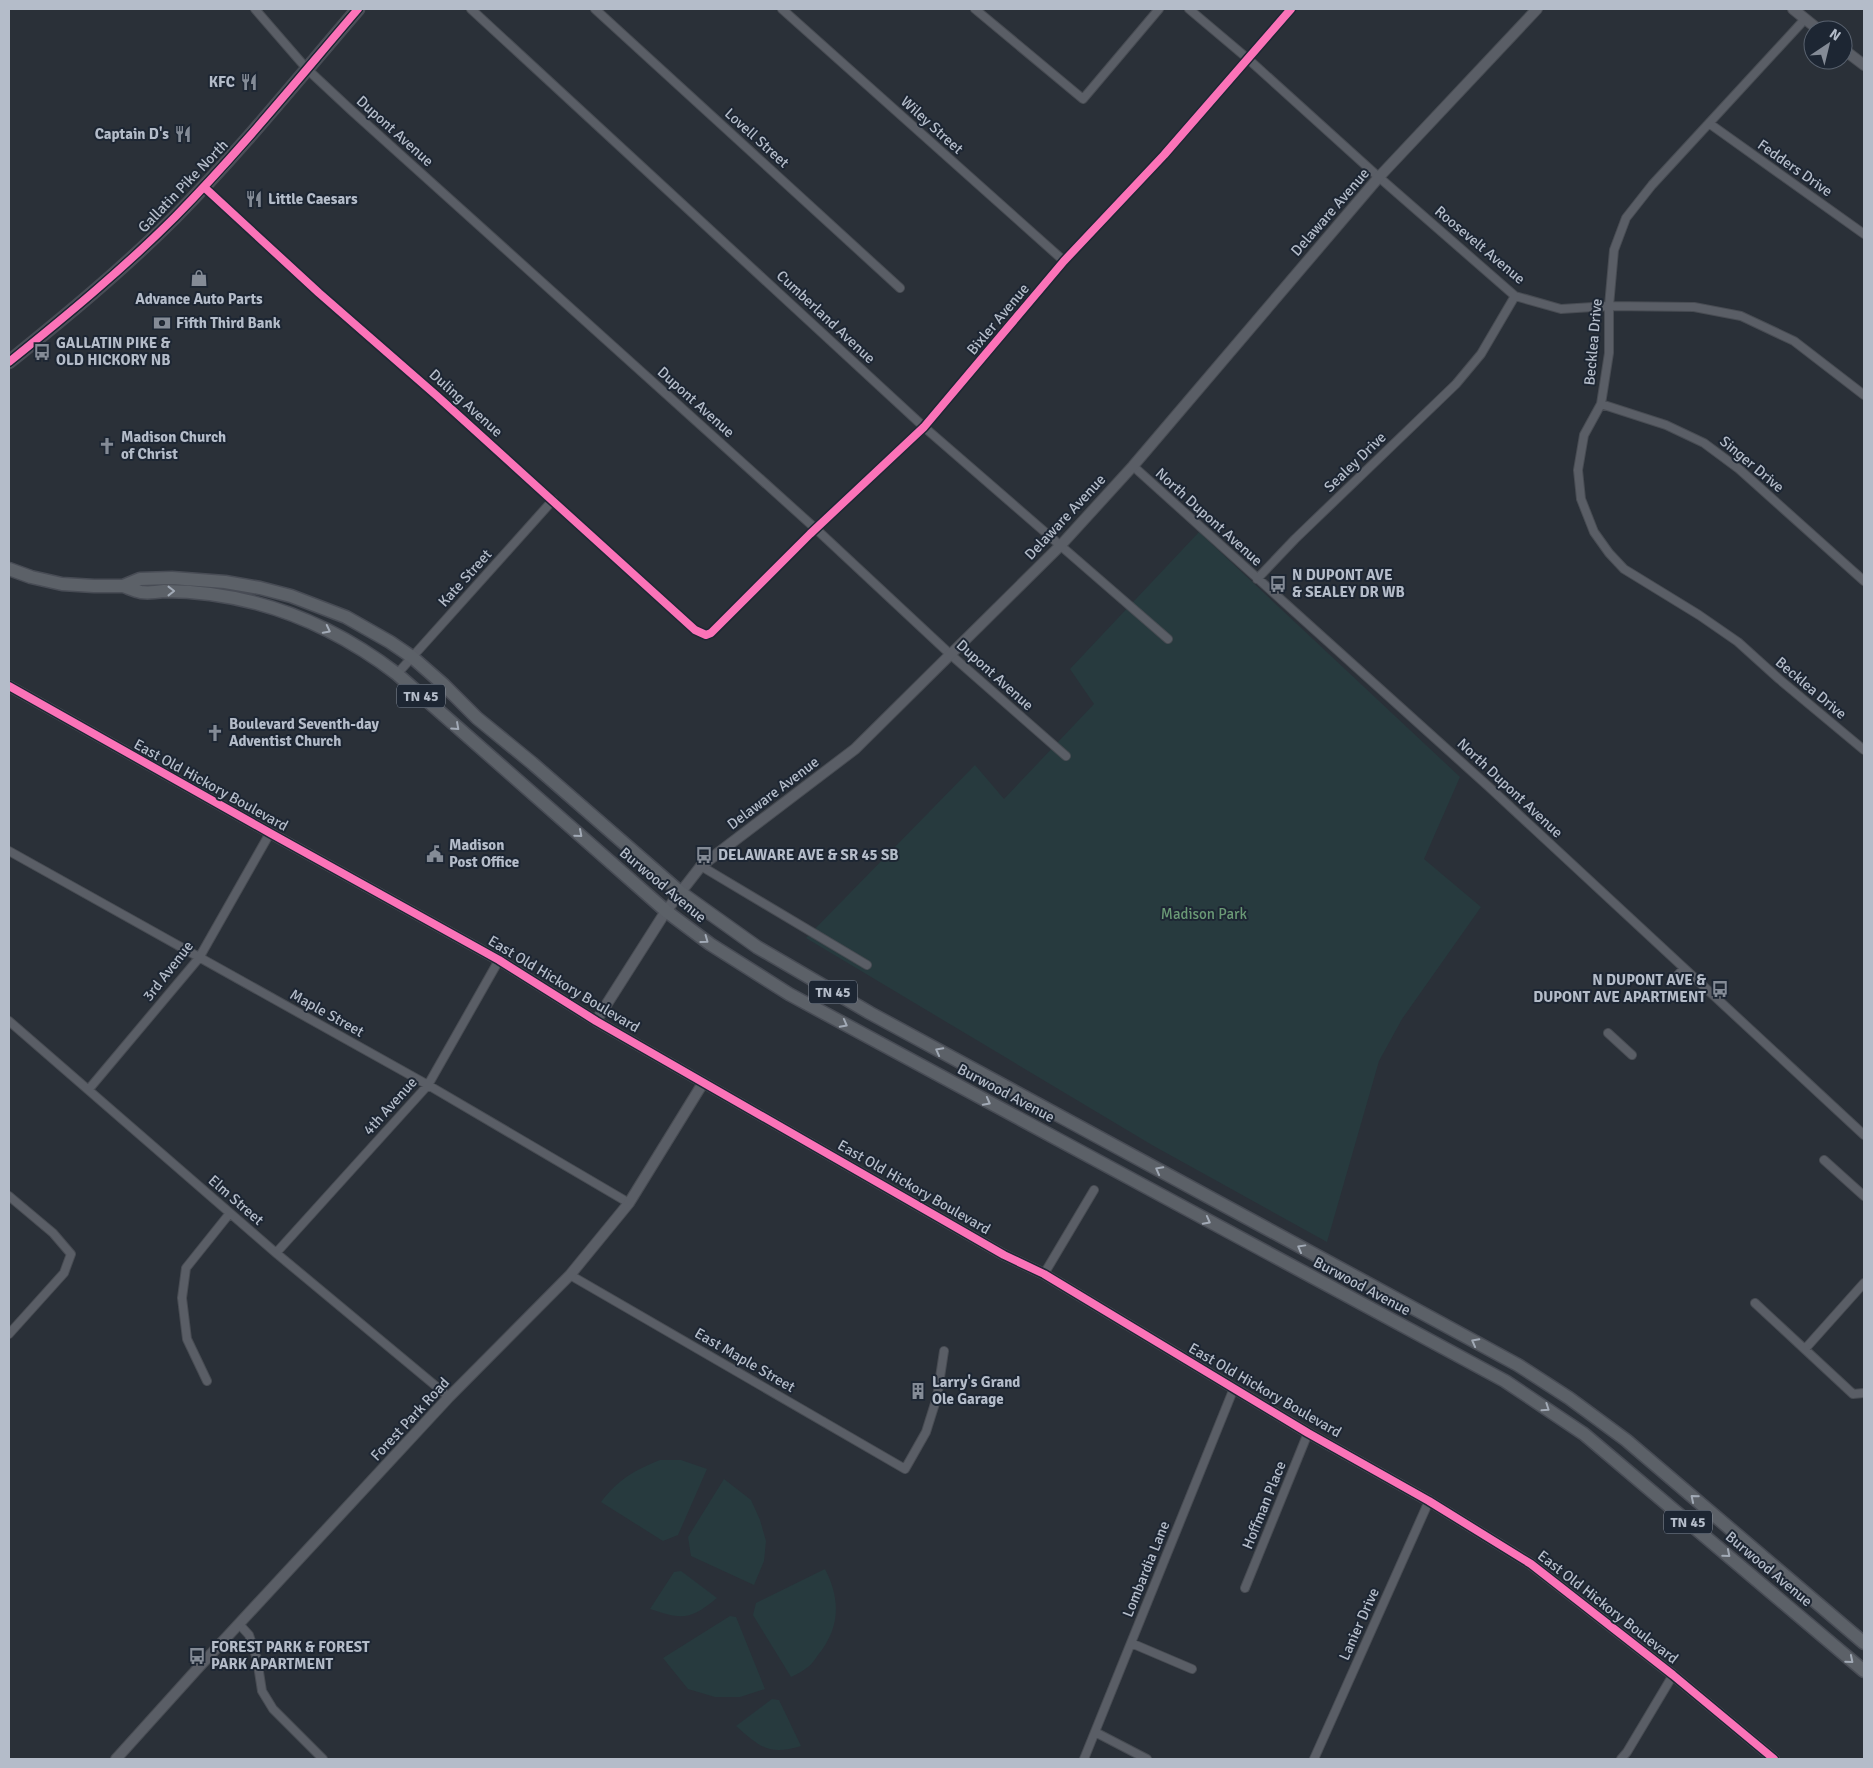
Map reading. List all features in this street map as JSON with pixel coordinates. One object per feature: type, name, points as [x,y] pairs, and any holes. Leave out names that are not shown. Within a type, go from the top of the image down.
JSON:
[{"type":"main road","name":"Gallatin Pike North","points":[[9,362],[127,263],[204,187],[358,9]]},
{"type":"main road","name":"Burwood Avenue","points":[[9,569],[31,577],[62,584],[123,586],[141,592],[179,591],[210,594],[251,602],[316,624],[375,657],[397,674],[666,911],[710,944],[789,994],[1505,1381],[1584,1434],[1864,1671]]},
{"type":"main road","name":"Burwood Avenue","points":[[123,586],[140,579],[172,578],[224,582],[260,588],[291,596],[346,617],[390,642],[412,657],[477,718],[532,763],[680,892],[757,947],[870,1014],[1518,1365],[1569,1398],[1626,1440],[1864,1643]]},
{"type":"street","name":"Dupont Avenue","points":[[255,9],[307,69],[363,122],[816,529],[951,655],[1066,756]]},
{"type":"street","name":"Cumberland Avenue","points":[[471,9],[924,427],[1168,639]]},
{"type":"street","name":"Lovell Street","points":[[595,9],[900,288]]},
{"type":"street","name":"Wiley Street","points":[[782,9],[1064,262]]},
{"type":"street","points":[[975,9],[1082,99],[1159,9]]},
{"type":"street","name":"Roosevelt Avenue","points":[[1189,9],[1247,58],[1515,296],[1561,309],[1609,306],[1694,307],[1741,316],[1794,341],[1864,395]]},
{"type":"street","name":"Bixler Avenue","points":[[711,633],[816,529],[924,427],[1064,262],[1164,155],[1291,9]]},
{"type":"street","name":"Delaware Avenue","points":[[596,1021],[666,911],[701,866],[855,749],[1061,546],[1133,466],[1379,177],[1537,9]]},
{"type":"street","points":[[1793,9],[1805,19]]},
{"type":"street","name":"Becklea Drive","points":[[1805,19],[1652,185],[1626,218],[1614,250],[1609,306],[1609,353],[1600,404],[1584,435],[1578,470],[1581,499],[1594,532],[1609,553],[1624,569],[1699,615],[1738,642],[1864,750]]},
{"type":"street","points":[[1853,57],[1864,65]]},
{"type":"street","name":"Fedders Drive","points":[[1710,124],[1864,234]]},
{"type":"street","name":"Duling Avenue","points":[[204,187],[553,500],[694,630],[706,635],[711,633]]},
{"type":"street","name":"Sealey Drive","points":[[1256,579],[1472,366],[1493,336],[1515,296]]},
{"type":"street","name":"Singer Drive","points":[[1600,404],[1666,425],[1704,443],[1739,469],[1864,581]]},
{"type":"street","name":"North Dupont Avenue","points":[[1133,466],[1476,776],[1864,1135]]},
{"type":"street","name":"Kate Street","points":[[397,674],[553,500]]},
{"type":"street","name":"East Old Hickory Boulevard","points":[[9,686],[499,960],[596,1021],[1004,1255],[1044,1274],[1308,1433],[1429,1501],[1531,1564],[1673,1676],[1774,1759]]},
{"type":"street","name":"3rd Avenue","points":[[88,1089],[199,958],[270,833]]},
{"type":"street","name":"Maple Street","points":[[9,850],[428,1085],[629,1203]]},
{"type":"street","points":[[701,866],[868,965]]},
{"type":"street","name":"4th Avenue","points":[[276,1253],[428,1085],[499,960]]},
{"type":"street","points":[[1677,976],[1684,968]]},
{"type":"street","name":"Elm Street","points":[[9,1021],[276,1253],[448,1397]]},
{"type":"street","points":[[1608,1033],[1632,1055]]},
{"type":"street","name":"Forest Park Road","points":[[116,1759],[448,1397],[570,1275],[629,1203],[703,1083]]},
{"type":"street","points":[[1824,1160],[1864,1196]]},
{"type":"street","points":[[1044,1274],[1094,1190]]},
{"type":"street","points":[[9,1196],[52,1233],[71,1254],[64,1273],[9,1334]]},
{"type":"street","points":[[207,1381],[187,1339],[182,1298],[186,1268],[230,1213]]},
{"type":"street","name":"East Maple Street","points":[[570,1275],[906,1469],[926,1432],[937,1397],[944,1351]]},
{"type":"street","points":[[1806,1349],[1864,1283]]},
{"type":"street","points":[[1754,1303],[1853,1394],[1864,1393]]},
{"type":"street","name":"Lombardia Lane","points":[[1084,1759],[1234,1388]]},
{"type":"street","name":"Hoffman Place","points":[[1245,1588],[1308,1433]]},
{"type":"street","name":"Lanier Drive","points":[[1314,1759],[1429,1501]]},
{"type":"street","points":[[239,1624],[249,1635],[257,1659],[262,1691],[273,1709],[323,1759]]},
{"type":"street","points":[[1131,1642],[1192,1668]]},
{"type":"street","points":[[1621,1759],[1673,1676]]},
{"type":"street","points":[[1095,1732],[1148,1759]]},
{"type":"green space","name":"Madison Park","points":[[1199,532],[1460,777],[1424,859],[1481,907],[1402,1019],[1379,1061],[1327,1242],[1152,1145],[806,938],[975,765],[1004,799],[1094,704],[1070,669]]},
{"type":"green space","points":[[660,1460],[681,1460],[707,1469],[678,1535],[663,1541],[601,1502],[627,1476]]},
{"type":"green space","points":[[724,1479],[751,1500],[760,1520],[766,1541],[764,1561],[754,1585],[691,1556],[688,1537]]},
{"type":"green space","points":[[825,1569],[836,1603],[836,1614],[831,1635],[812,1663],[791,1677],[753,1615],[756,1603]]},
{"type":"green space","points":[[681,1571],[717,1598],[700,1611],[686,1616],[671,1615],[650,1609],[674,1572]]},
{"type":"green space","points":[[730,1616],[736,1617],[765,1689],[740,1697],[715,1697],[688,1689],[663,1658]]},
{"type":"green space","points":[[772,1699],[779,1700],[801,1746],[781,1750],[766,1748],[736,1726]]},
{"type":"cycle path","points":[[9,362],[115,274],[175,217],[246,141],[358,9]]},
{"type":"cycle path","points":[[204,187],[319,293],[437,396],[695,630],[706,635],[711,633],[810,534],[924,427],[1064,261],[1164,155],[1291,9]]},
{"type":"cycle path","points":[[9,686],[499,960],[596,1021],[1004,1255],[1044,1274],[1308,1433],[1429,1501],[1531,1564],[1673,1675],[1774,1759]]},
{"type":"place","name":"KFC","points":[[249,82]]},
{"type":"place","name":"Captain D's","points":[[183,134]]},
{"type":"place","name":"Little Caesars","points":[[254,199]]},
{"type":"place","name":"Advance Auto Parts","points":[[199,278]]},
{"type":"place","name":"Fifth Third Bank","points":[[162,323]]},
{"type":"place","name":"GALLATIN PIKE & OLD HICKORY NB","points":[[42,352]]},
{"type":"place","name":"Madison Church of Christ","points":[[107,446]]},
{"type":"place","name":"N DUPONT AVE & SEALEY DR WB","points":[[1278,584]]},
{"type":"place","name":"Boulevard Seventh-day Adventist Church","points":[[215,733]]},
{"type":"place","name":"Madison Post Office","points":[[435,854]]},
{"type":"place","name":"DELAWARE AVE & SR 45 SB","points":[[704,855]]},
{"type":"place","name":"N DUPONT AVE & DUPONT AVE APARTMENT","points":[[1720,989]]},
{"type":"place","name":"Larry's Grand Ole Garage","points":[[918,1391]]},
{"type":"place","name":"FOREST PARK & FOREST PARK APARTMENT","points":[[197,1656]]}]
